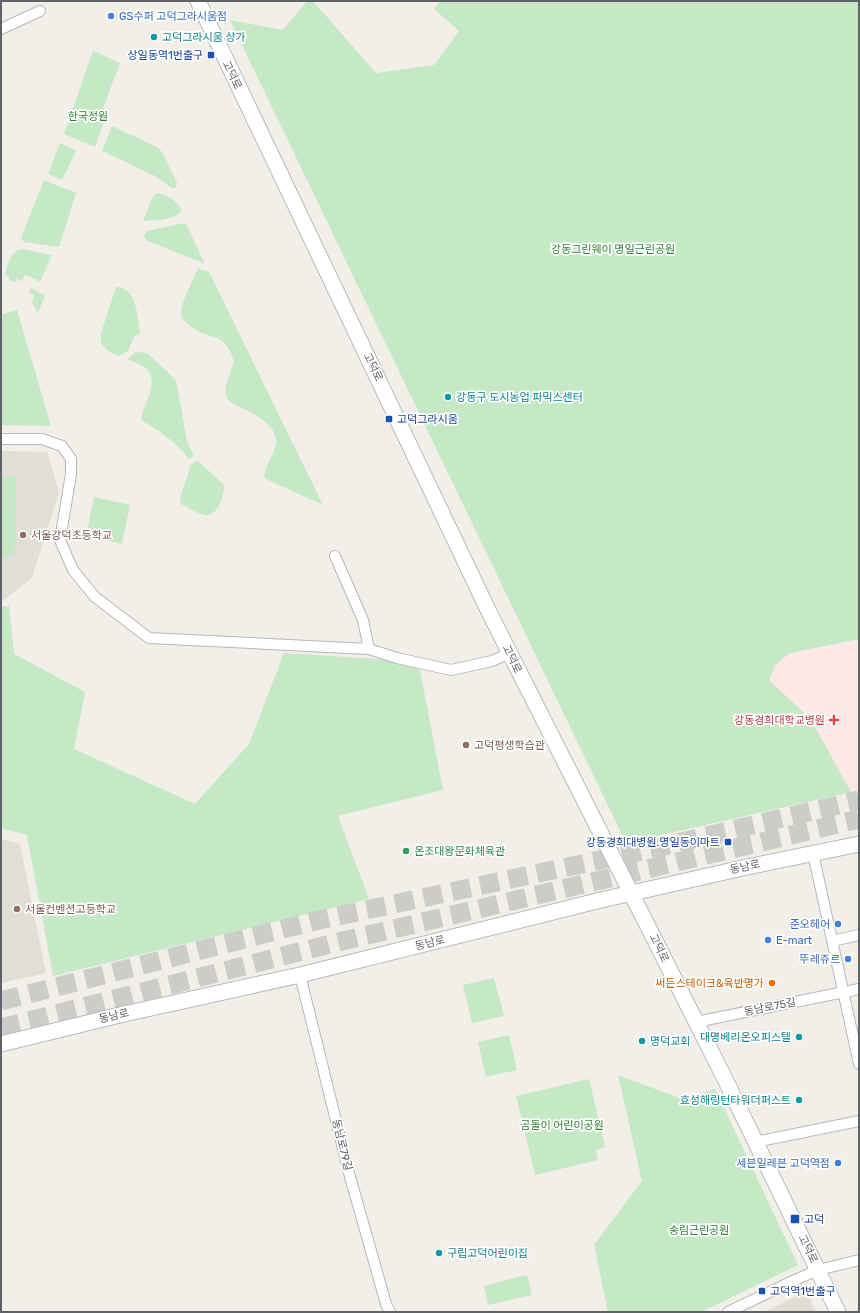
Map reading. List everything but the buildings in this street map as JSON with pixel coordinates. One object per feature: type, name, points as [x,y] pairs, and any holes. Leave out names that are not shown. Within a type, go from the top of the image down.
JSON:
[{"type":"main road","name":"고덕로","points":[[198,1],[510,654],[756,1142],[838,1312]]},
{"type":"main road","name":"동남로","points":[[1,1044],[124,1014],[300,975],[631,893],[859,844]]},
{"type":"street","points":[[1,29],[40,11]]},
{"type":"street","points":[[1,439],[42,439],[62,446],[71,459],[60,540],[73,570],[96,597],[149,638],[369,649],[397,658],[451,670],[492,661],[510,654]]},
{"type":"street","points":[[335,556],[363,620],[369,649]]},
{"type":"street","points":[[813,853],[859,1064]]},
{"type":"street","points":[[832,941],[859,935]]},
{"type":"street","name":"동남로79길","points":[[300,975],[349,1173],[386,1304],[390,1312]]},
{"type":"street","name":"동남로75길","points":[[696,1022],[859,989]]},
{"type":"street","points":[[756,1142],[859,1121]]},
{"type":"street","points":[[728,1312],[818,1270],[859,1260]]},
{"type":"shaded area","name":"서울강덕초등학교","points":[[1,451],[47,452],[59,492],[32,578],[1,602]]},
{"type":"shaded area","name":"강동경희대학교병원","points":[[859,639],[859,790],[851,792],[816,729],[803,712],[769,680],[776,664],[790,653]]},
{"type":"shaded area","name":"서울컨벤션고등학교","points":[[1,839],[20,844],[46,973],[1,983]]},
{"type":"shaded area","points":[[806,1291],[816,1312],[765,1312]]},
{"type":"green space","name":"강동그린웨이 명일근린공원","points":[[307,1],[313,1],[376,73],[434,65],[459,31],[434,9],[440,1],[859,1],[859,639],[790,653],[776,664],[769,680],[803,712],[816,729],[851,792],[626,843],[230,20],[283,30]]},
{"type":"green space","name":"한국정원","points":[[93,51],[120,63],[103,108],[108,110],[95,147],[64,134]]},
{"type":"green space","points":[[112,126],[157,147],[162,152],[177,183],[176,187],[173,189],[155,176],[102,151]]},
{"type":"green space","points":[[60,143],[76,151],[62,180],[48,174]]},
{"type":"green space","points":[[44,180],[76,193],[59,247],[24,242],[21,238]]},
{"type":"green space","points":[[157,193],[175,201],[181,210],[178,214],[169,218],[143,221],[153,196]]},
{"type":"green space","points":[[179,224],[186,224],[205,264],[148,241],[144,237],[147,231]]},
{"type":"green space","points":[[22,249],[52,255],[40,282],[25,274],[22,281],[17,279],[16,282],[9,280],[9,277],[5,275],[12,255],[18,250]]},
{"type":"green space","points":[[198,268],[209,272],[323,505],[266,479],[264,476],[266,467],[274,452],[276,436],[267,423],[252,413],[230,402],[227,398],[227,382],[234,361],[226,344],[219,339],[204,334],[193,328],[181,315],[184,300]]},
{"type":"green space","points":[[116,287],[129,292],[135,304],[140,333],[134,337],[128,351],[119,356],[108,351],[101,343],[101,333]]},
{"type":"green space","points":[[31,288],[45,296],[38,313],[32,303],[34,295],[29,293]]},
{"type":"green space","points":[[17,310],[51,426],[1,425],[1,315]]},
{"type":"green space","points":[[136,352],[147,353],[174,378],[177,385],[187,441],[194,456],[189,459],[180,448],[167,437],[142,421],[141,417],[150,393],[152,381],[145,367],[127,359]]},
{"type":"green space","points":[[197,460],[224,485],[222,500],[213,513],[209,515],[201,514],[181,504],[180,498],[191,465]]},
{"type":"green space","points":[[1,476],[16,476],[15,548],[10,556],[6,557],[1,557]]},
{"type":"green space","points":[[94,497],[130,505],[122,544],[86,536]]},
{"type":"green space","points":[[1,606],[9,606],[14,654],[85,692],[74,749],[195,804],[249,744],[284,653],[394,660],[420,670],[443,790],[338,816],[369,899],[53,976],[27,835],[1,828]]},
{"type":"green space","points":[[494,978],[504,1016],[472,1023],[463,985]]},
{"type":"green space","points":[[509,1035],[517,1070],[486,1077],[478,1042]]},
{"type":"green space","name":"송림근린공원","points":[[618,1075],[682,1099],[715,1089],[798,1265],[701,1312],[608,1312],[594,1245],[642,1181]]},
{"type":"green space","name":"곰돌이 어린이공원","points":[[589,1079],[605,1147],[596,1150],[598,1160],[535,1175],[516,1096]]},
{"type":"green space","points":[[527,1275],[532,1295],[488,1305],[484,1286]]},
{"type":"tunnel","points":[[1,1001],[319,920],[647,850],[859,800]]},
{"type":"tunnel","points":[[1,1028],[334,943],[859,819]]},
{"type":"place","name":"GS수퍼 고덕그라시움점","points":[[111,16]]},
{"type":"place","name":"고덕그라시움 상가","points":[[154,37]]},
{"type":"place","name":"상일동역1번출구","points":[[211,55]]},
{"type":"place","name":"강동구 도시농업 파믹스센터","points":[[448,397]]},
{"type":"place","name":"고덕그라시움","points":[[389,419]]},
{"type":"place","name":"서울강덕초등학교","points":[[23,535]]},
{"type":"place","name":"강동경희대학교병원","points":[[834,720]]},
{"type":"place","name":"고덕평생학습관","points":[[466,745]]},
{"type":"place","name":"강동경희대병원.명일동이마트","points":[[728,842]]},
{"type":"place","name":"온조대왕문화체육관","points":[[406,851]]},
{"type":"place","name":"서울컨벤션고등학교","points":[[17,909]]},
{"type":"place","name":"준오헤어","points":[[838,924]]},
{"type":"place","name":"E-mart","points":[[768,940]]},
{"type":"place","name":"뚜레쥬르","points":[[848,959]]},
{"type":"place","name":"써든스테이크&육반명가","points":[[772,983]]},
{"type":"place","name":"대명베리온오피스텔","points":[[799,1037]]},
{"type":"place","name":"명덕교회","points":[[642,1041]]},
{"type":"place","name":"효성해링턴타워더퍼스트","points":[[799,1100]]},
{"type":"place","name":"세븐일레븐 고덕역점","points":[[838,1163]]},
{"type":"place","name":"고덕","points":[[795,1219]]},
{"type":"place","name":"구립고덕어린이집","points":[[439,1253]]},
{"type":"place","name":"고덕역1번출구","points":[[762,1291]]}]
